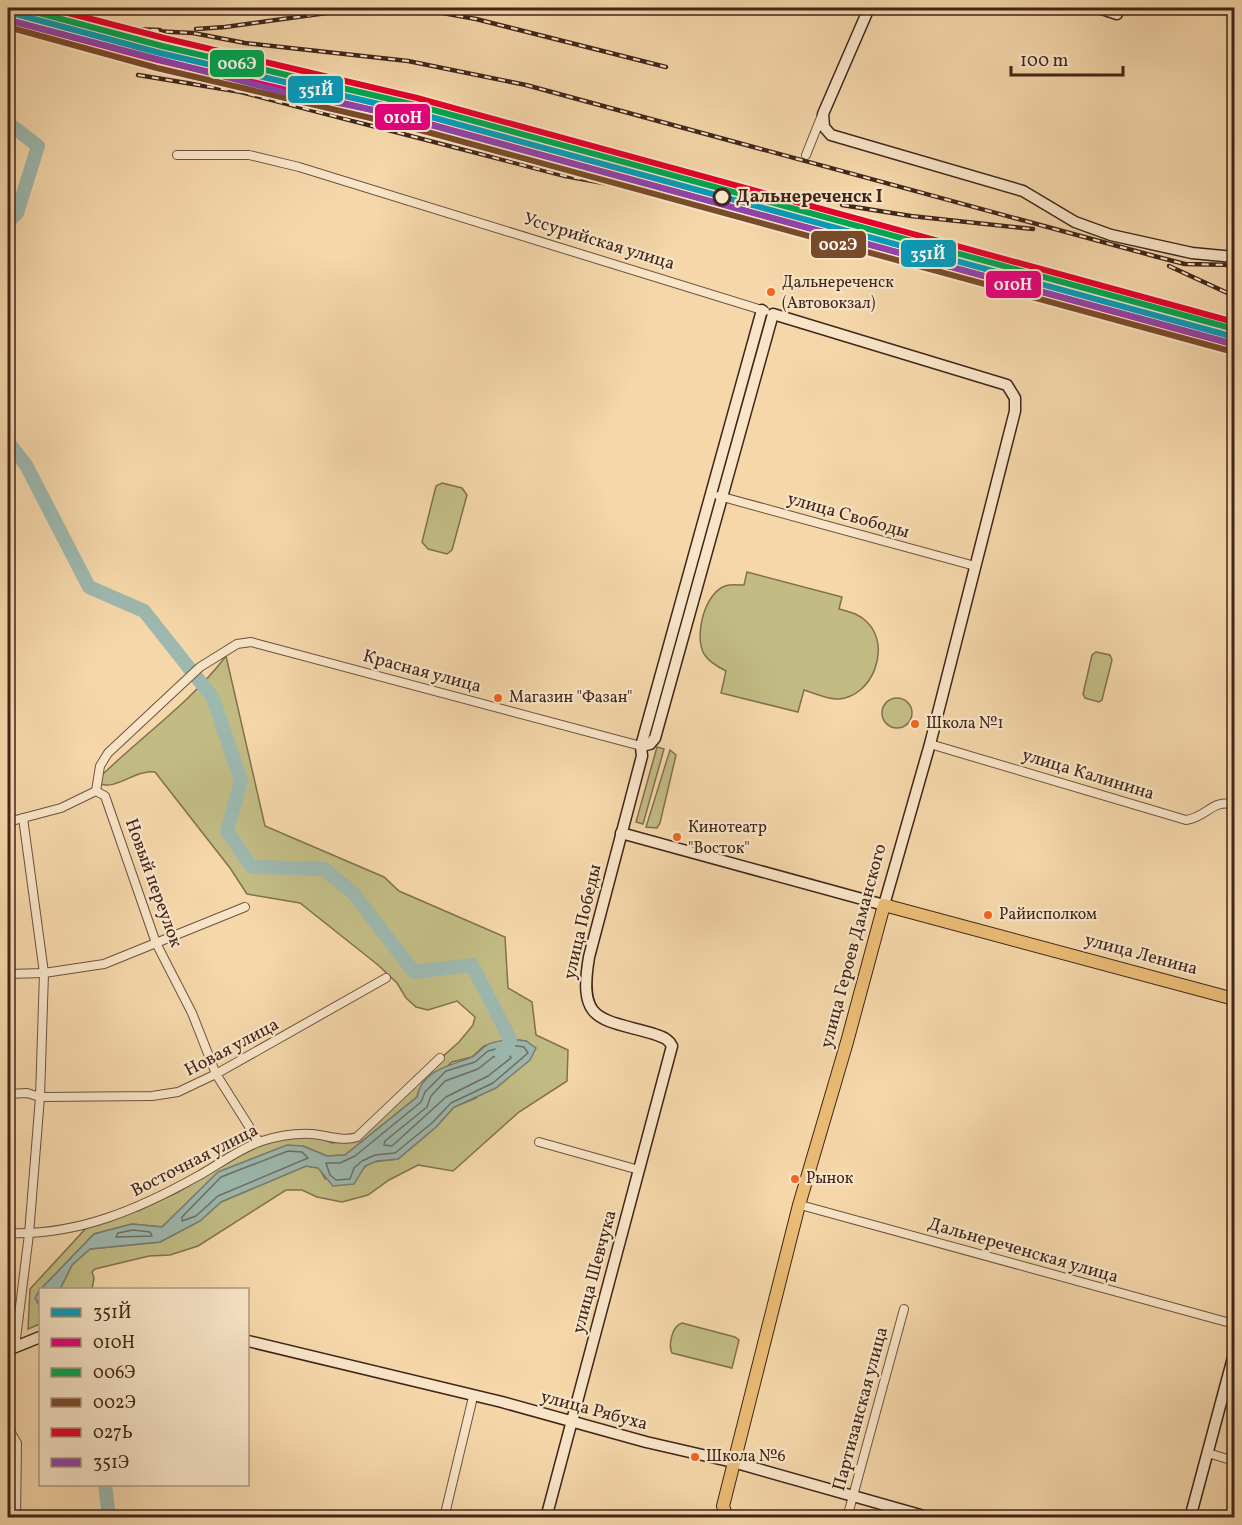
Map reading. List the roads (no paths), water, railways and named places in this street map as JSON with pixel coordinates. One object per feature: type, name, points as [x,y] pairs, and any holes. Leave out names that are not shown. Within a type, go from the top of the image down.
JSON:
[{"type":"main road","points":[[869,8],[823,114],[824,127],[836,137],[1023,191],[1090,229],[1163,248],[1211,256],[1234,256]]},
{"type":"main road","points":[[1099,8],[1117,15]]},
{"type":"main road","name":"Уссурийская улица","points":[[767,312],[1007,385]]},
{"type":"main road","name":"улица Победы","points":[[664,1037],[603,1019],[589,1007],[585,998],[589,957],[642,756],[640,746],[718,495],[767,312]]},
{"type":"main road","name":"улица Героев Даманского","points":[[724,1514],[734,1462],[799,1204],[930,744],[1015,411],[1015,398],[1007,385]]},
{"type":"main road","name":"улица Ленина","points":[[621,833],[1234,999]]},
{"type":"main road","name":"улица Шевчука","points":[[546,1518],[670,1059],[672,1047],[664,1037]]},
{"type":"main road","points":[[11,1348],[37,1338]]},
{"type":"main road","name":"улица Рябуха","points":[[249,1341],[734,1462],[931,1518]]},
{"type":"main road","points":[[1190,1518],[1234,1354]]},
{"type":"street","points":[[806,155],[823,114]]},
{"type":"street","name":"Уссурийская улица","points":[[177,155],[249,155],[299,167],[767,312]]},
{"type":"street","name":"улица Свободы","points":[[718,495],[975,566]]},
{"type":"street","name":"Красная улица","points":[[96,791],[100,766],[108,753],[200,667],[228,647],[251,642],[640,746]]},
{"type":"street","name":"улица Калинина","points":[[930,744],[1186,820],[1198,817],[1222,802],[1234,805]]},
{"type":"street","points":[[8,822],[61,808],[96,791]]},
{"type":"street","name":"Новый переулок","points":[[96,791],[105,796],[156,943],[192,1013],[216,1074],[259,1142]]},
{"type":"street","points":[[11,1348],[29,1234],[40,1097],[44,973],[23,818]]},
{"type":"street","points":[[8,974],[44,973],[104,964],[245,907]]},
{"type":"street","name":"Новая улица","points":[[8,1094],[27,1093],[40,1097],[170,1094],[191,1088],[386,978]]},
{"type":"street","name":"Восточная улица","points":[[8,1233],[29,1234],[78,1227],[129,1211],[259,1142],[291,1135],[311,1134],[345,1139],[357,1137],[440,1058]]},
{"type":"street","points":[[539,1142],[639,1170]]},
{"type":"street","name":"Дальнереченская улица","points":[[804,1206],[1234,1324]]},
{"type":"street","name":"Партизанская улица","points":[[847,1518],[904,1309]]},
{"type":"street","points":[[444,1518],[474,1397]]},
{"type":"street","points":[[8,1428],[17,1443],[15,1518]]},
{"type":"street","points":[[1208,1453],[1234,1461]]},
{"type":"water","points":[[510,1039],[526,1041],[536,1048],[530,1060],[496,1088],[454,1107],[436,1127],[398,1159],[377,1161],[365,1166],[354,1184],[333,1186],[318,1168],[306,1166],[221,1202],[200,1221],[160,1242],[90,1249],[72,1265],[60,1288],[42,1288],[94,1234],[132,1224],[162,1227],[218,1172],[287,1145],[303,1146],[327,1156],[345,1155],[417,1097],[420,1088],[431,1074],[472,1057],[485,1046]]},
{"type":"water","points":[[39,1291],[39,1304],[35,1298]]},
{"type":"waterway","points":[[8,123],[38,146],[17,213],[8,222]]},
{"type":"waterway","points":[[8,442],[26,465],[89,587],[144,611],[213,698],[241,781],[227,831],[252,867],[324,869],[353,893],[414,972],[472,965],[510,1039],[507,1049],[501,1053]]},
{"type":"waterway","points":[[105,1486],[109,1518]]},
{"type":"railway","points":[[25,8],[224,61]]},
{"type":"railway","points":[[196,29],[363,8],[419,8]]},
{"type":"railway","points":[[415,8],[476,19],[666,67]]},
{"type":"railway","points":[[109,28],[160,30]]},
{"type":"railway","points":[[152,31],[193,33],[245,43],[408,61],[526,85],[1185,264],[1234,265]]},
{"type":"railway","points":[[138,75],[241,92],[565,176],[653,192]]},
{"type":"railway","points":[[842,205],[911,216],[1033,229]]},
{"type":"railway","points":[[1169,266],[1234,296]]},
{"type":"railway","points":[[1230,351],[1234,352]]},
{"type":"place","name":"Дальнереченск I","points":[[722,197]]},
{"type":"place","name":"Дальнереченск (Автовокзал)","points":[[771,292]]},
{"type":"place","name":"Магазин \"Фазан\"","points":[[498,698]]},
{"type":"place","name":"Школа №1","points":[[915,724]]},
{"type":"place","name":"Кинотеатр \"Восток\"","points":[[677,837]]},
{"type":"place","name":"Райисполком","points":[[988,915]]},
{"type":"place","name":"Рынок","points":[[795,1179]]},
{"type":"place","name":"Школа №6","points":[[695,1457]]}]
